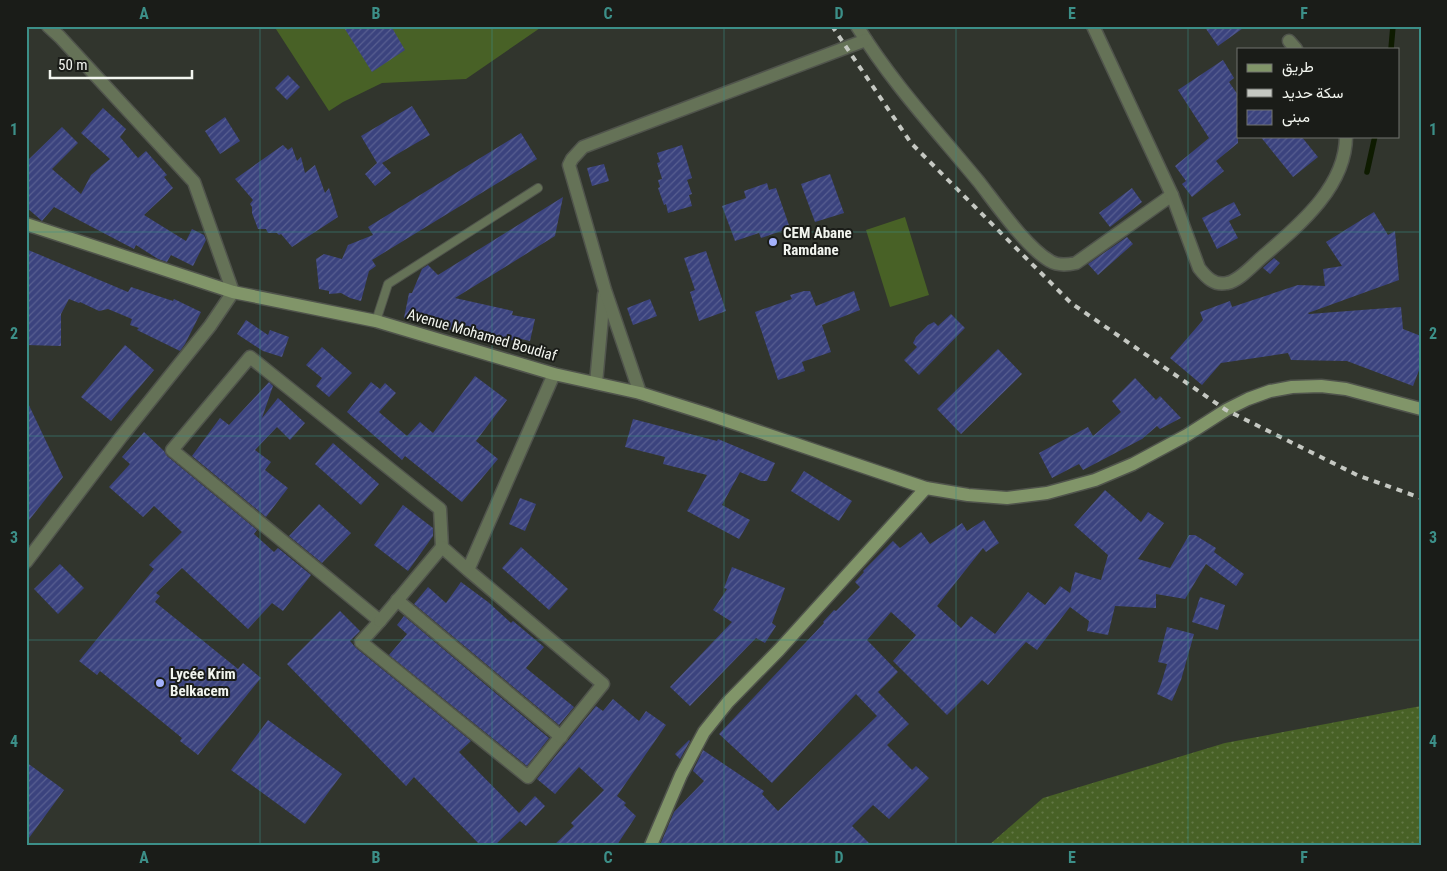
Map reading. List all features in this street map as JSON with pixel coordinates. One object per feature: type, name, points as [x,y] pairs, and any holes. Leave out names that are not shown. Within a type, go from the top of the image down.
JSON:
[{"type":"street","points":[[26,562],[121,437],[210,326],[233,292],[194,182],[48,26]]},
{"type":"street","points":[[858,26],[888,72],[1002,211],[1035,249],[1050,261],[1064,265],[1076,263],[1172,195]]},
{"type":"street","points":[[1093,26],[1172,195],[1199,268],[1216,284],[1228,283],[1241,275],[1311,212],[1326,194],[1337,172],[1345,154],[1346,138]]},
{"type":"street","points":[[640,393],[605,290],[569,165],[572,159],[583,147],[866,40]]},
{"type":"street","name":"Avenue Mohamed Boudiaf","points":[[26,224],[233,292],[376,322],[554,374],[640,393],[926,488],[968,495],[1007,498],[1047,493],[1095,480],[1133,464],[1187,435],[1226,410],[1270,391],[1292,387],[1321,386],[1346,388],[1421,409]]},
{"type":"street","points":[[596,383],[605,290]]},
{"type":"street","points":[[380,621],[172,450],[250,357],[440,509],[442,547],[380,621],[361,642],[528,776],[603,684],[442,547]]},
{"type":"street","points":[[468,570],[554,374]]},
{"type":"street","points":[[651,845],[681,775],[704,732],[728,702],[779,650],[926,488]]},
{"type":"street","points":[[396,600],[561,737]]},
{"type":"lane","points":[[376,322],[388,284],[538,188]]},
{"type":"green space","points":[[274,26],[543,26],[466,79],[382,83],[329,111]]},
{"type":"green space","points":[[905,217],[929,295],[890,307],[866,230]]},
{"type":"green space","points":[[1421,706],[1421,845],[989,845],[1043,798],[1225,743]]},
{"type":"building","points":[[343,26],[391,26],[405,50],[372,72]]},
{"type":"building","points":[[1204,26],[1246,26],[1218,46]]},
{"type":"building","points":[[1223,60],[1234,78],[1229,82],[1237,94],[1238,143],[1216,161],[1224,171],[1192,197],[1182,184],[1186,181],[1175,166],[1209,138],[1178,90]]},
{"type":"building","points":[[288,75],[300,87],[287,100],[275,88]]},
{"type":"building","points":[[412,106],[430,135],[382,163],[391,173],[375,186],[365,174],[377,163],[361,136]]},
{"type":"building","points":[[103,108],[126,129],[120,137],[138,158],[146,151],[167,175],[164,177],[173,188],[144,215],[186,241],[192,229],[204,235],[206,240],[193,266],[171,255],[167,262],[158,259],[136,245],[134,249],[54,207],[42,221],[26,207],[26,162],[62,127],[78,143],[52,169],[81,194],[91,175],[110,159],[81,133]]},
{"type":"building","points":[[225,117],[240,141],[220,154],[205,131]]},
{"type":"building","points":[[521,133],[537,159],[372,260],[376,266],[369,271],[361,301],[341,293],[329,294],[329,291],[319,289],[316,259],[324,254],[342,259],[348,245],[373,235],[368,227]]},
{"type":"building","points":[[1262,138],[1303,138],[1318,157],[1293,177]]},
{"type":"building","points":[[283,145],[288,150],[292,147],[297,161],[301,157],[305,173],[315,165],[325,193],[329,188],[338,217],[292,247],[281,234],[268,233],[266,229],[258,229],[250,204],[253,200],[235,179]]},
{"type":"building","points":[[682,145],[692,178],[687,180],[692,194],[689,195],[692,206],[668,213],[658,188],[660,187],[658,180],[662,179],[657,163],[660,162],[657,153]]},
{"type":"building","points":[[604,164],[609,181],[592,186],[587,168]]},
{"type":"building","points":[[830,174],[844,213],[815,222],[801,184]]},
{"type":"building","points":[[767,183],[769,190],[776,188],[790,228],[761,238],[759,233],[735,241],[722,206],[746,198],[744,191]]},
{"type":"building","points":[[1132,188],[1142,202],[1110,227],[1099,213]]},
{"type":"building","points":[[563,197],[555,236],[455,298],[513,311],[512,315],[535,319],[530,341],[521,339],[520,342],[471,332],[470,334],[404,318],[409,293],[412,293],[422,269],[428,265],[438,275]]},
{"type":"building","points":[[1234,202],[1241,215],[1229,221],[1238,238],[1217,249],[1202,218]]},
{"type":"building","points":[[1374,212],[1388,235],[1395,231],[1399,280],[1308,313],[1401,307],[1403,329],[1421,336],[1421,365],[1413,386],[1347,361],[1291,360],[1288,353],[1221,363],[1202,385],[1170,358],[1203,320],[1200,312],[1230,301],[1232,307],[1298,285],[1325,286],[1323,269],[1342,266],[1326,242]]},
{"type":"building","points":[[1127,237],[1133,244],[1098,275],[1088,264]]},
{"type":"building","points":[[26,249],[128,292],[131,287],[173,301],[174,299],[201,312],[180,351],[137,330],[139,328],[130,325],[132,319],[108,309],[99,311],[69,299],[61,314],[61,346],[26,345]]},
{"type":"building","points":[[706,251],[726,311],[699,321],[690,292],[695,290],[684,258]]},
{"type":"building","points":[[1274,258],[1280,263],[1270,274],[1263,268]]},
{"type":"building","points":[[810,291],[816,306],[854,291],[860,310],[822,325],[831,352],[802,362],[805,371],[778,380],[755,312],[792,299],[790,295]]},
{"type":"building","points":[[650,299],[657,316],[633,325],[627,308]]},
{"type":"building","points":[[951,314],[965,328],[919,375],[904,360],[917,347],[913,343],[916,337],[928,325],[934,322],[938,326]]},
{"type":"building","points":[[246,320],[268,335],[270,330],[289,337],[282,357],[263,351],[237,334]]},
{"type":"building","points":[[125,345],[154,370],[111,421],[81,397]]},
{"type":"building","points":[[322,347],[352,373],[329,397],[316,386],[322,378],[306,365]]},
{"type":"building","points":[[998,349],[1022,374],[961,434],[937,409]]},
{"type":"building","points":[[475,376],[507,400],[476,441],[498,459],[462,502],[405,456],[402,460],[347,412],[371,382],[380,389],[385,383],[396,393],[379,412],[407,436],[420,422],[433,433]]},
{"type":"building","points":[[1135,378],[1156,400],[1160,396],[1181,418],[1160,429],[1157,426],[1142,439],[1083,470],[1079,464],[1052,478],[1039,453],[1088,427],[1093,436],[1121,412],[1112,401]]},
{"type":"building","points":[[269,382],[273,386],[262,418],[278,398],[305,423],[290,440],[277,427],[255,450],[271,462],[265,470],[288,488],[266,517],[192,456],[220,418],[229,425]]},
{"type":"building","points":[[26,399],[63,477],[26,524]]},
{"type":"building","points":[[633,419],[717,441],[718,439],[775,463],[767,481],[761,481],[740,472],[722,505],[750,520],[739,539],[687,511],[707,475],[663,464],[665,457],[625,447]]},
{"type":"building","points":[[144,432],[167,456],[257,530],[254,534],[274,552],[278,548],[311,575],[283,611],[272,603],[248,629],[182,568],[156,593],[160,596],[155,602],[238,669],[243,663],[261,678],[198,755],[180,741],[182,738],[100,671],[97,675],[79,661],[154,569],[149,565],[182,532],[154,506],[143,517],[109,487],[130,464],[122,457]]},
{"type":"building","points":[[333,443],[379,484],[361,505],[315,464]]},
{"type":"building","points":[[804,471],[852,501],[839,521],[791,491]]},
{"type":"building","points":[[1105,490],[1141,522],[1148,512],[1164,523],[1138,559],[1170,568],[1189,535],[1195,535],[1216,548],[1214,552],[1244,574],[1236,586],[1206,564],[1185,599],[1156,594],[1156,608],[1115,606],[1108,635],[1087,631],[1089,621],[1070,607],[1037,650],[1026,642],[988,685],[982,680],[947,715],[893,661],[916,635],[891,612],[867,640],[898,672],[878,692],[909,724],[887,745],[912,770],[916,766],[929,778],[889,819],[873,805],[852,826],[871,845],[660,845],[674,812],[704,781],[693,771],[703,750],[764,791],[762,794],[778,811],[877,716],[856,694],[772,783],[719,734],[824,623],[834,610],[836,611],[860,587],[855,582],[863,571],[893,541],[900,548],[921,532],[930,544],[962,523],[967,531],[984,520],[999,543],[986,552],[983,548],[937,606],[961,628],[971,616],[995,634],[1028,592],[1045,605],[1060,586],[1070,593],[1075,572],[1101,580],[1108,555],[1074,525]]},
{"type":"building","points":[[520,498],[536,504],[525,531],[509,524]]},
{"type":"building","points":[[319,504],[351,533],[322,563],[289,536]]},
{"type":"building","points":[[403,505],[433,528],[433,536],[408,571],[374,545]]},
{"type":"building","points":[[521,547],[568,589],[549,610],[502,568]]},
{"type":"building","points":[[60,564],[84,588],[58,614],[34,589]]},
{"type":"building","points":[[732,567],[785,588],[772,623],[776,626],[765,643],[756,638],[690,706],[670,687],[732,622],[713,610],[727,589],[724,588]]},
{"type":"building","points":[[461,582],[544,647],[526,668],[574,707],[559,725],[414,604],[428,587],[446,603]]},
{"type":"building","points":[[1200,597],[1225,605],[1218,630],[1192,622]]},
{"type":"building","points":[[340,611],[360,631],[350,641],[356,648],[471,741],[459,752],[519,813],[535,796],[545,806],[526,826],[520,821],[495,845],[480,845],[414,777],[406,786],[287,664]]},
{"type":"building","points":[[404,616],[549,738],[527,766],[389,655],[407,634],[397,625]]},
{"type":"building","points":[[1167,627],[1194,634],[1181,680],[1172,701],[1157,694],[1167,664],[1158,662]]},
{"type":"building","points":[[613,699],[639,721],[646,711],[666,725],[617,796],[626,803],[624,805],[636,816],[617,845],[554,845],[574,826],[571,823],[604,790],[579,767],[555,794],[537,779],[596,706],[603,711]]},
{"type":"building","points":[[268,720],[342,774],[305,824],[231,770]]},
{"type":"building","points":[[690,741],[680,759],[675,754]]},
{"type":"building","points":[[26,762],[64,790],[26,842]]},
{"type":"waterway","points":[[1391,48],[1393,26]]},
{"type":"waterway","points":[[1367,172],[1375,138]]},
{"type":"railway","points":[[832,26],[911,143],[1071,303],[1226,410],[1357,475],[1421,498]]},
{"type":"place","name":"CEM Abane Ramdane","points":[[773,242]]},
{"type":"place","name":"Lycée Krim Belkacem","points":[[160,683]]}]
